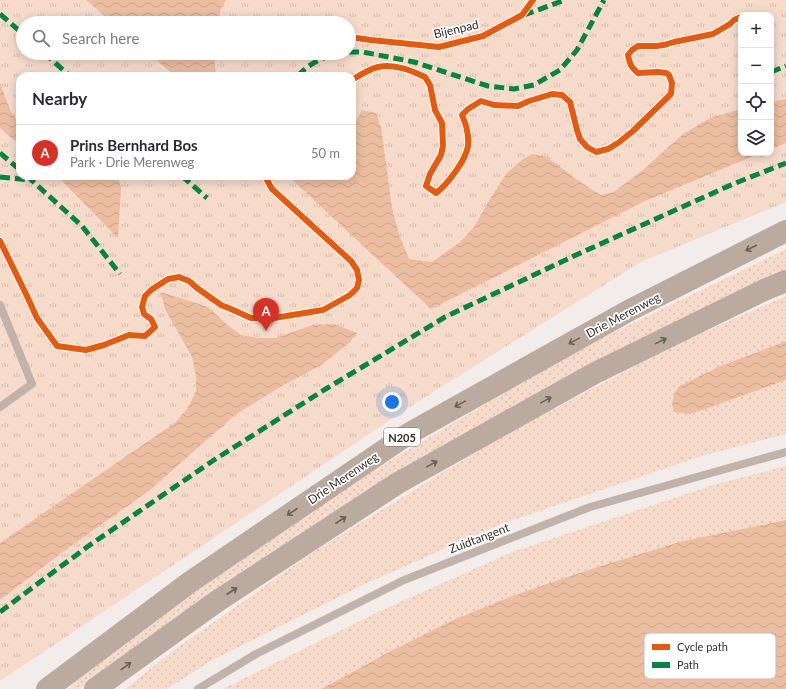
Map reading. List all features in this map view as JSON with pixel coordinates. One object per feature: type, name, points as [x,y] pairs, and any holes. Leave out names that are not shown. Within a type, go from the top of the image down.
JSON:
[{"type":"highway","name":"Drie Merenweg","points":[[47,689],[190,582],[408,434],[630,310],[786,231]]},
{"type":"highway","points":[[94,689],[216,602],[398,483],[595,373],[764,290],[786,281]]},
{"type":"lane","points":[[0,305],[32,384],[0,407]]},
{"type":"lane","name":"Zuidtangent","points":[[198,689],[256,654],[404,580],[590,508],[786,452]]},
{"type":"green space","points":[[0,0],[786,0],[786,202],[641,262],[408,408],[0,681]]},
{"type":"green space","points":[[786,249],[786,271],[716,302],[118,660],[80,689],[68,689],[85,673],[184,599],[344,488],[575,351]]},
{"type":"green space","points":[[786,296],[786,341],[718,367],[678,387],[674,412],[688,414],[700,411],[786,380],[786,434],[705,455],[501,524],[365,584],[209,662],[167,689],[125,689],[174,650],[315,551],[491,443],[668,348]]},
{"type":"green space","points":[[786,466],[786,520],[683,541],[594,568],[512,596],[451,621],[389,652],[321,689],[223,689],[378,612],[512,552],[713,485]]},
{"type":"water","points":[[86,0],[226,0],[221,8],[219,16],[105,16]]},
{"type":"water","points":[[156,60],[215,60],[216,72],[170,72]]},
{"type":"water","points":[[0,83],[11,112],[16,119],[16,142],[0,128]]},
{"type":"water","points":[[786,99],[786,143],[774,148],[774,120],[774,101]]},
{"type":"water","points":[[362,110],[376,113],[381,127],[392,208],[400,237],[409,259],[432,262],[459,243],[474,227],[506,174],[523,159],[532,154],[552,158],[549,159],[601,195],[614,192],[644,169],[683,134],[710,118],[738,110],[738,156],[754,156],[645,201],[431,309],[292,180],[356,180],[356,121]]},
{"type":"water","points":[[61,180],[119,180],[121,187],[118,238]]},
{"type":"water","points":[[161,292],[208,307],[241,335],[258,338],[275,338],[313,325],[334,324],[357,333],[349,343],[321,365],[282,386],[235,415],[150,490],[64,551],[0,600],[0,543],[176,422],[189,406],[196,391],[196,376],[192,357],[165,309]]},
{"type":"water","points":[[786,341],[786,380],[700,411],[688,414],[674,412],[672,404],[678,387],[718,367]]},
{"type":"water","points":[[786,520],[786,689],[321,689],[389,652],[451,621],[512,596],[594,568],[683,541]]},
{"type":"marked path","points":[[524,15],[565,0]]},
{"type":"marked path","points":[[356,52],[414,62],[488,86],[514,89],[534,85],[560,70],[577,50],[604,0]]},
{"type":"marked path","points":[[0,14],[16,28]]},
{"type":"marked path","points":[[52,60],[65,72]]},
{"type":"marked path","points":[[302,72],[310,65],[320,60]]},
{"type":"marked path","points":[[774,71],[786,66]]},
{"type":"marked path","points":[[0,153],[16,167]]},
{"type":"marked path","points":[[0,612],[87,547],[214,460],[324,390],[445,317],[576,255],[733,184],[786,163]]},
{"type":"marked path","points":[[0,177],[16,179]]},
{"type":"marked path","points":[[31,180],[82,226],[120,274]]},
{"type":"marked path","points":[[187,180],[207,198]]},
{"type":"cycle path","name":"Bijenpad","points":[[356,38],[439,47],[483,36],[522,15],[533,0]]},
{"type":"cycle path","points":[[356,78],[371,69],[384,66],[402,68],[425,77],[430,85],[435,110],[442,123],[443,146],[441,155],[430,174],[426,186],[436,193],[455,172],[467,152],[468,134],[462,115],[468,109],[481,101],[494,105],[518,106],[552,94],[562,95],[570,102],[580,139],[587,147],[596,152],[608,149],[633,131],[671,94],[672,83],[669,75],[658,72],[638,73],[630,64],[628,55],[632,50],[638,46],[664,45],[713,34],[738,18]]},
{"type":"cycle path","points":[[0,241],[37,318],[57,346],[86,350],[104,345],[129,335],[145,336],[155,327],[151,319],[144,314],[142,307],[145,296],[151,290],[168,279],[179,277],[189,281],[221,305],[251,318],[274,318],[323,310],[350,295],[357,288],[359,280],[357,270],[351,261],[272,189],[267,180]]},
{"type":"place","name":"Prins Bernhard Bos","points":[[266,331]]}]
